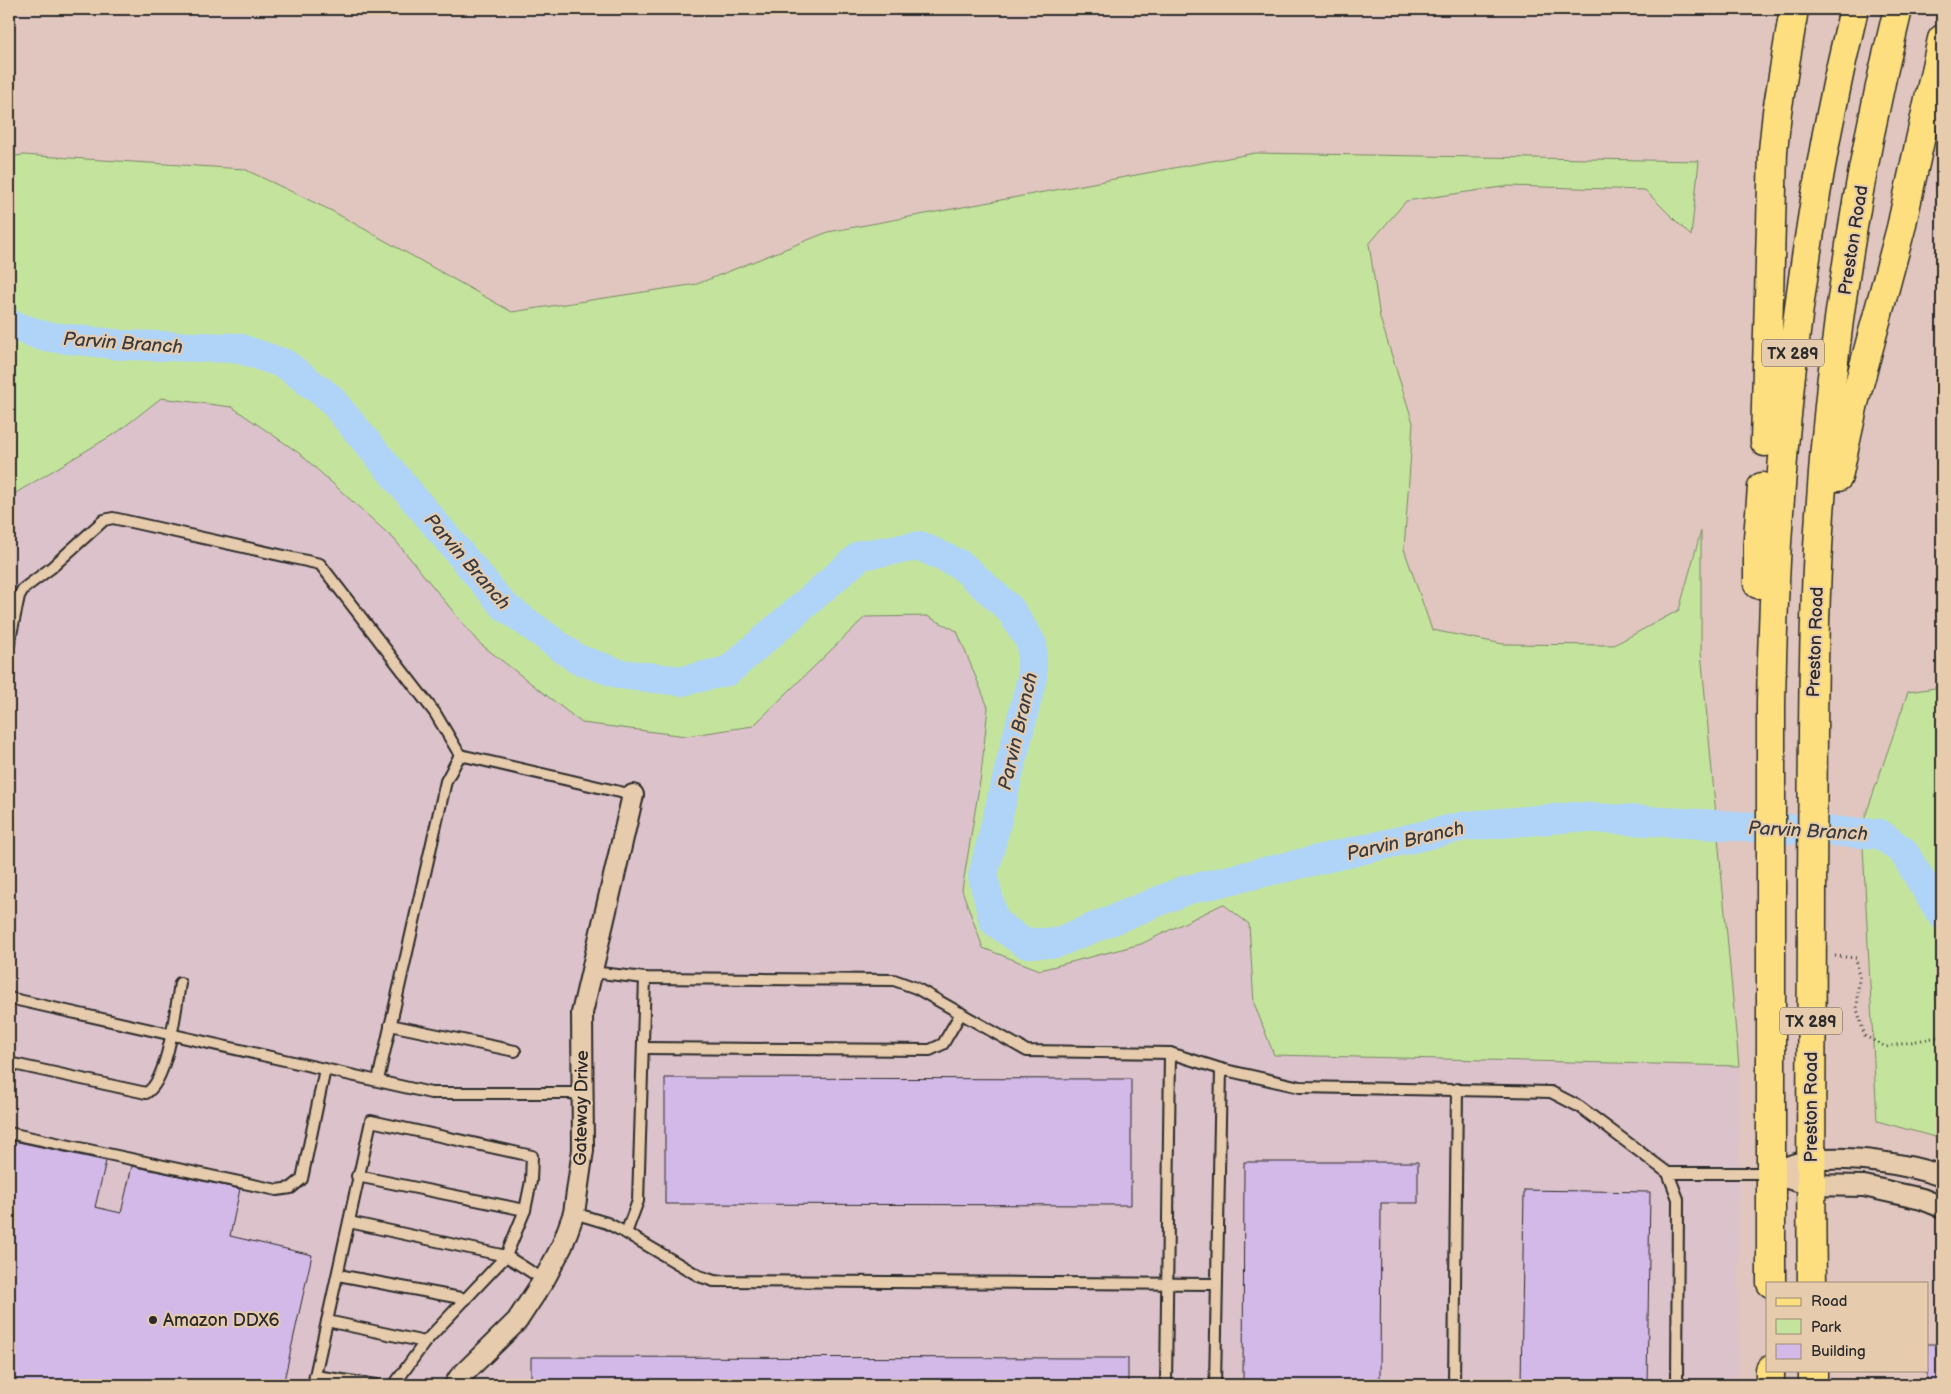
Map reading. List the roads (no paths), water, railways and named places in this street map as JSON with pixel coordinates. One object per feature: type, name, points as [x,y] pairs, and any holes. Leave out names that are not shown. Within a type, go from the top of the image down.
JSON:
[{"type":"main road","points":[[1771,702],[1760,623],[1758,538],[1768,411],[1774,151],[1777,112],[1794,9]]},
{"type":"main road","name":"TX 289","points":[[1770,1282],[1771,702],[1772,634],[1780,496],[1789,391],[1806,253],[1820,167],[1854,9]]},
{"type":"main road","name":"Preston Road","points":[[1812,1282],[1810,1173],[1813,677],[1819,528],[1833,381],[1864,164],[1898,9]]},
{"type":"main road","points":[[1813,677],[1828,540],[1837,484],[1854,403],[1901,228],[1942,39]]},
{"type":"main road","points":[[1770,1372],[1770,1385]]},
{"type":"main road","points":[[1813,1372],[1813,1385]]},
{"type":"street","name":"Gateway Drive","points":[[454,1385],[517,1321],[544,1280],[562,1246],[574,1213],[583,1150],[582,1013],[590,972],[633,795]]},
{"type":"street","points":[[1770,1173],[1810,1173],[1890,1163],[1942,1176]]},
{"type":"street","points":[[1810,1173],[1922,1199],[1942,1207]]},
{"type":"lane","points":[[9,644],[22,589],[51,568],[104,520],[113,518],[320,564],[435,713],[460,754],[633,795]]},
{"type":"lane","points":[[378,1080],[446,781],[460,754]]},
{"type":"lane","points":[[590,972],[645,978],[894,980],[916,988],[1027,1051],[1170,1053],[1221,1069],[1300,1087],[1551,1092],[1580,1107],[1668,1172],[1678,1199],[1677,1385]]},
{"type":"lane","points":[[626,1232],[638,1201],[645,978]]},
{"type":"lane","points":[[9,1063],[146,1093],[154,1086],[164,1064],[180,983]]},
{"type":"lane","points":[[9,998],[430,1093],[582,1093]]},
{"type":"lane","points":[[644,1048],[930,1050],[943,1044],[961,1013]]},
{"type":"lane","points":[[390,1025],[515,1051]]},
{"type":"lane","points":[[1166,1385],[1170,1053]]},
{"type":"lane","points":[[9,1133],[277,1190],[291,1188],[302,1178],[325,1069]]},
{"type":"lane","points":[[1215,1385],[1221,1069]]},
{"type":"lane","points":[[1454,1385],[1457,1089]]},
{"type":"lane","points":[[376,1385],[314,1381],[338,1275],[357,1176],[371,1121],[532,1156],[531,1181],[525,1210],[506,1256],[426,1342],[394,1385]]},
{"type":"lane","points":[[1668,1172],[1770,1173]]},
{"type":"lane","points":[[357,1176],[525,1210]]},
{"type":"lane","points":[[574,1213],[607,1223],[626,1232],[699,1276],[714,1281],[1216,1284]]},
{"type":"lane","points":[[349,1222],[506,1256],[544,1280]]},
{"type":"lane","points":[[338,1275],[466,1298]]},
{"type":"lane","points":[[327,1321],[426,1342]]},
{"type":"waterway","name":"Parvin Branch","points":[[9,324],[43,336],[122,345],[238,348],[285,364],[329,397],[503,605],[577,659],[620,674],[682,681],[728,671],[861,555],[920,546],[961,565],[1010,609],[1032,644],[1032,678],[983,876],[994,921],[1024,943],[1056,943],[1186,890],[1465,826],[1575,817],[1880,834],[1903,851],[1942,915]]},
{"type":"place","name":"Amazon DDX6","points":[[153,1320]]}]
